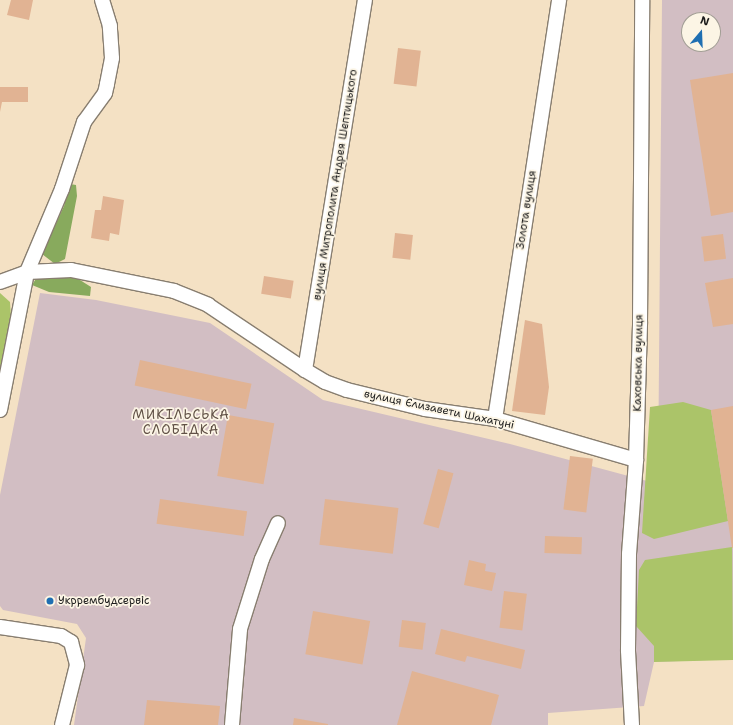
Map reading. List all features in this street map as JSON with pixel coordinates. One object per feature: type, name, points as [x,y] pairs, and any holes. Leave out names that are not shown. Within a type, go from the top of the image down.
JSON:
[{"type":"street","points":[[0,410],[26,272],[62,190],[84,122],[105,93],[112,58],[110,26],[102,0]]},
{"type":"street","name":"вулиця Митрополита Андрея Шептицького","points":[[305,370],[365,0]]},
{"type":"street","name":"Золота вулиця","points":[[495,419],[559,0]]},
{"type":"street","name":"Каховська вулиця","points":[[632,725],[628,650],[629,554],[636,460],[642,0]]},
{"type":"street","name":"вулиця Єлизавети Шахатуні","points":[[0,282],[26,272],[71,270],[174,291],[208,305],[325,382],[347,390],[425,409],[495,419],[636,460]]},
{"type":"street","points":[[232,725],[240,629],[262,559],[278,523]]},
{"type":"street","points":[[0,627],[61,636],[71,642],[77,665],[62,725]]},
{"type":"shaded area","points":[[662,0],[733,0],[733,659],[654,662],[644,706],[548,713],[548,725],[74,725],[86,638],[77,624],[3,610],[0,606],[0,495],[40,293],[96,300],[210,323],[323,400],[510,444],[658,484]]},
{"type":"green space","points":[[70,184],[76,185],[77,196],[65,259],[55,264],[42,254],[64,206]]},
{"type":"green space","points":[[69,273],[91,287],[90,296],[49,292],[32,285],[37,277]]},
{"type":"green space","points":[[0,293],[10,302],[11,317],[0,368]]},
{"type":"green space","points":[[683,402],[711,410],[728,521],[654,539],[642,533],[650,407]]},
{"type":"green space","points":[[732,547],[733,660],[654,662],[654,646],[636,626],[639,570],[645,560]]},
{"type":"building","points":[[11,0],[33,0],[29,20],[7,15]]},
{"type":"building","points":[[398,48],[421,51],[416,87],[394,84]]},
{"type":"building","points":[[733,73],[733,212],[711,216],[690,80]]},
{"type":"building","points":[[0,87],[28,87],[28,102],[2,102],[0,112]]},
{"type":"building","points":[[103,196],[124,200],[119,235],[110,233],[109,241],[91,238],[95,210],[101,210]]},
{"type":"building","points":[[395,233],[413,235],[410,260],[392,258]]},
{"type":"building","points":[[723,234],[726,259],[704,261],[701,237]]},
{"type":"building","points":[[264,276],[294,281],[291,298],[261,294]]},
{"type":"building","points":[[733,278],[733,324],[713,327],[705,283]]},
{"type":"building","points":[[525,320],[542,324],[549,387],[545,415],[512,411]]},
{"type":"building","points":[[140,360],[252,384],[246,409],[135,385]]},
{"type":"building","points":[[733,406],[733,548],[732,548],[711,410]]},
{"type":"building","points":[[228,415],[274,423],[264,484],[217,476]]},
{"type":"building","points":[[570,456],[593,459],[586,512],[563,510]]},
{"type":"building","points":[[438,469],[453,473],[439,528],[423,524]]},
{"type":"building","points":[[160,499],[247,511],[244,536],[157,524]]},
{"type":"building","points":[[325,499],[398,508],[393,554],[319,545]]},
{"type":"building","points":[[545,536],[582,537],[581,554],[544,553]]},
{"type":"building","points":[[469,560],[486,564],[485,571],[496,573],[492,591],[464,585]]},
{"type":"building","points":[[504,591],[527,594],[522,631],[499,628]]},
{"type":"building","points":[[313,611],[370,621],[362,664],[305,654]]},
{"type":"building","points":[[402,620],[426,623],[423,650],[399,647]]},
{"type":"building","points":[[441,629],[525,650],[521,669],[467,656],[465,662],[435,654]]},
{"type":"building","points":[[412,671],[499,695],[491,725],[397,725]]},
{"type":"building","points":[[147,700],[220,706],[218,725],[144,725]]},
{"type":"building","points":[[294,718],[328,724],[328,725],[293,725]]},
{"type":"place","name":"Укррембудсервіс","points":[[50,601]]},
{"type":"district","name":"МИКІЛЬСЬКА СЛОБІДКА","points":[[181,424]]}]
